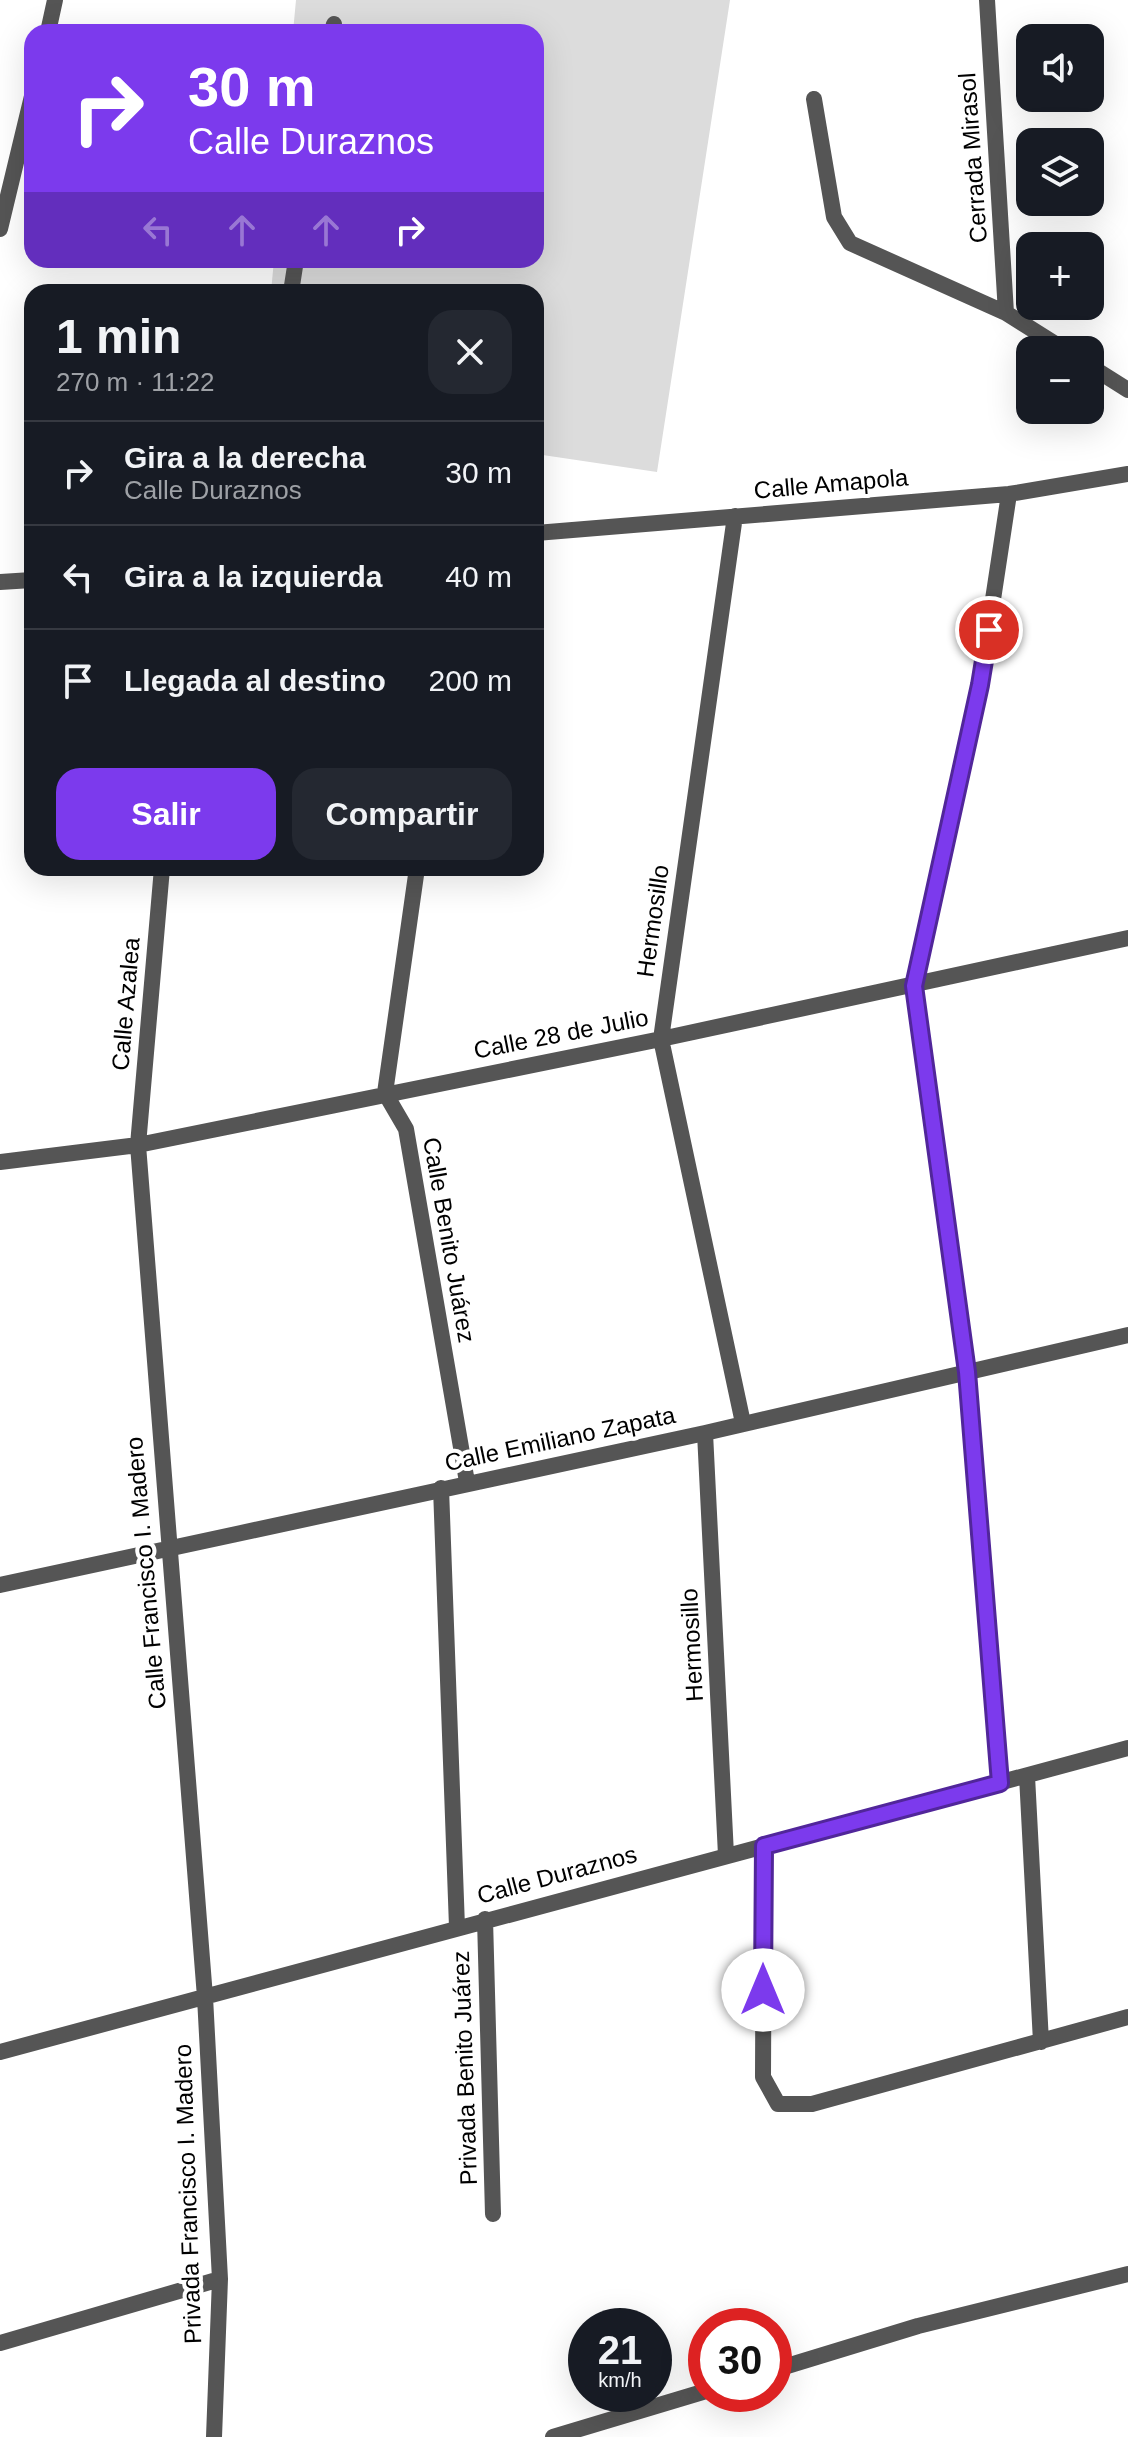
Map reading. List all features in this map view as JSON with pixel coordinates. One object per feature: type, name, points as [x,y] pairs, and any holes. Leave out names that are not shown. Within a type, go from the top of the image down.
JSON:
[{"type":"street","points":[[50,24],[55,0]]},
{"type":"street","name":"Cerrada Mirasol","points":[[987,0],[1006,313]]},
{"type":"street","points":[[814,99],[834,217],[850,243],[1006,313],[1043,336]]},
{"type":"street","points":[[0,229],[24,129]]},
{"type":"street","points":[[1104,375],[1128,390]]},
{"type":"street","name":"Calle Amapola","points":[[544,532],[1009,494],[1128,474]]},
{"type":"street","points":[[1000,1783],[967,1372],[914,986],[980,685],[1009,494]]},
{"type":"street","name":"Hermosillo","points":[[735,516],[661,1039],[743,1423]]},
{"type":"street","points":[[0,582],[24,580]]},
{"type":"street","name":"Calle Azalea","points":[[138,1145],[161,876]]},
{"type":"street","points":[[385,1093],[416,876]]},
{"type":"street","name":"Calle 28 de Julio","points":[[0,1162],[138,1145],[661,1039],[1128,938]]},
{"type":"street","name":"Calle Benito Juárez","points":[[385,1093],[406,1129],[467,1482]]},
{"type":"street","name":"Calle Francisco I. Madero","points":[[138,1145],[205,1997]]},
{"type":"street","name":"Calle Emiliano Zapata","points":[[0,1585],[705,1433],[1128,1335]]},
{"type":"street","name":"Hermosillo","points":[[705,1433],[726,1855]]},
{"type":"street","points":[[441,1488],[457,1927]]},
{"type":"street","name":"Calle Duraznos","points":[[0,2052],[1128,1748]]},
{"type":"street","points":[[1027,1776],[1041,2042]]},
{"type":"street","points":[[764,1846],[763,2077],[778,2104],[812,2104],[1128,2017]]},
{"type":"street","name":"Privada Benito Juárez","points":[[485,1919],[493,2214]]},
{"type":"street","name":"Privada Francisco I. Madero","points":[[205,1997],[220,2279],[214,2437]]},
{"type":"street","points":[[792,2364],[918,2326],[1128,2274]]},
{"type":"street","points":[[0,2343],[220,2279]]},
{"type":"street","points":[[553,2437],[688,2396]]},
{"type":"shaded area","points":[[296,0],[730,0],[657,472],[544,455],[544,284],[272,284],[273,268],[544,268],[544,24],[294,24]]},
{"type":"route","points":[[763,1990],[764,1846],[1000,1783],[967,1372],[914,986],[980,685],[989,630]]}]
